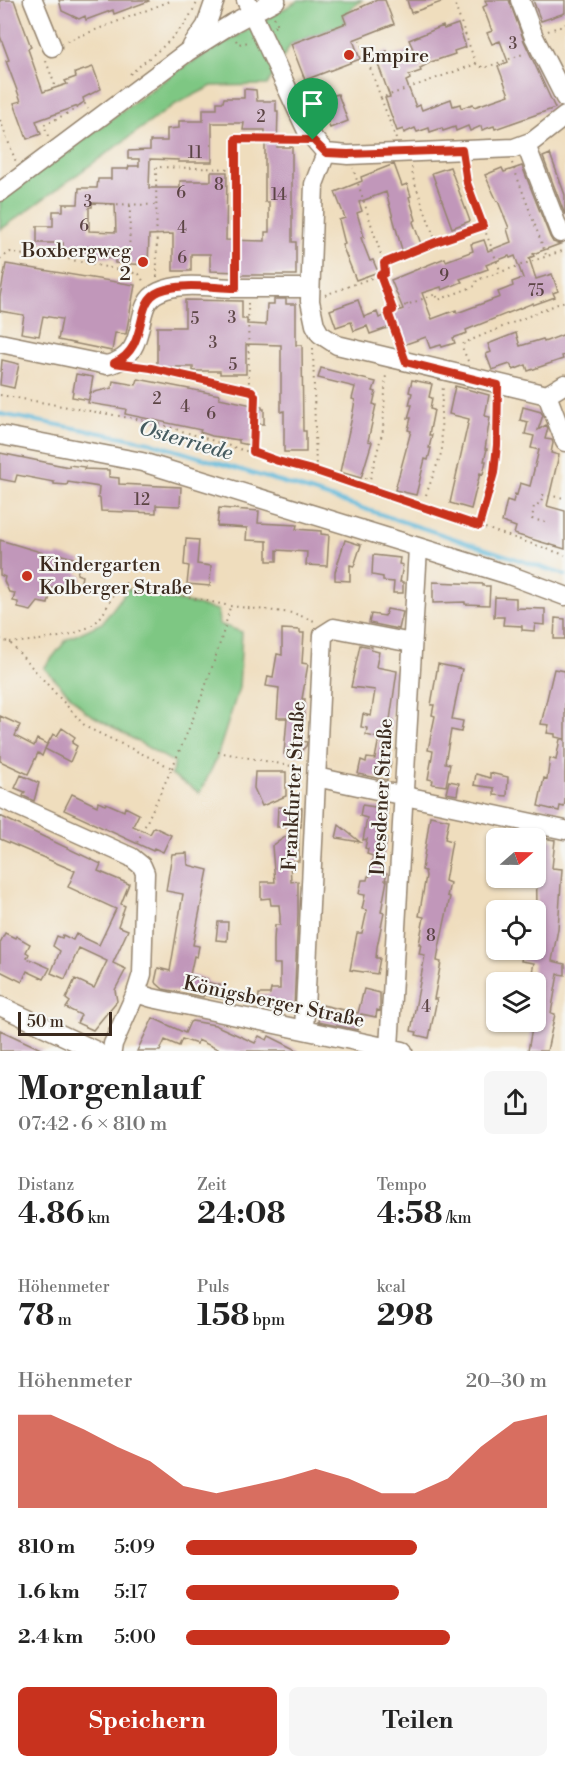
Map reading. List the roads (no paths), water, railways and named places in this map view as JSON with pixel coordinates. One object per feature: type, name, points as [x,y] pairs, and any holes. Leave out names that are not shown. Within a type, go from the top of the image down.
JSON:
[{"type":"street","points":[[33,0],[52,47]]},
{"type":"street","points":[[187,52],[206,26],[214,0]]},
{"type":"street","points":[[0,192],[249,6],[276,0]]},
{"type":"street","points":[[520,0],[537,43],[565,98]]},
{"type":"street","points":[[249,6],[313,140],[326,153],[405,153],[508,148],[526,145],[565,116]]},
{"type":"street","points":[[526,145],[562,242]]},
{"type":"street","points":[[326,153],[314,184],[310,295],[315,325],[321,334],[337,345],[498,385],[547,395],[565,384]]},
{"type":"street","points":[[0,343],[100,365],[114,363],[132,351],[144,310],[155,294],[183,287],[242,288],[310,295]]},
{"type":"street","points":[[547,395],[565,442]]},
{"type":"street","points":[[0,435],[142,462],[304,510],[509,575],[565,596]]},
{"type":"street","name":"Dresdener Straße","points":[[396,1050],[404,796],[418,548]]},
{"type":"street","name":"Frankfurter Straße","points":[[304,1030],[323,635],[334,628],[412,643]]},
{"type":"street","points":[[317,773],[404,796],[565,830]]},
{"type":"street","points":[[0,798],[131,857],[142,866],[145,873],[142,974],[112,1051]]},
{"type":"street","name":"Königsberger Straße","points":[[136,993],[396,1050]]},
{"type":"street","points":[[0,1006],[96,1051]]},
{"type":"waterway","name":"Osterriede","points":[[0,414],[149,442],[307,490],[565,575]]},
{"type":"place","name":"Empire","points":[[349,55]]},
{"type":"place","name":"Boxbergweg 2","points":[[143,262]]},
{"type":"place","name":"Kindergarten Kolberger Straße","points":[[27,576]]}]
